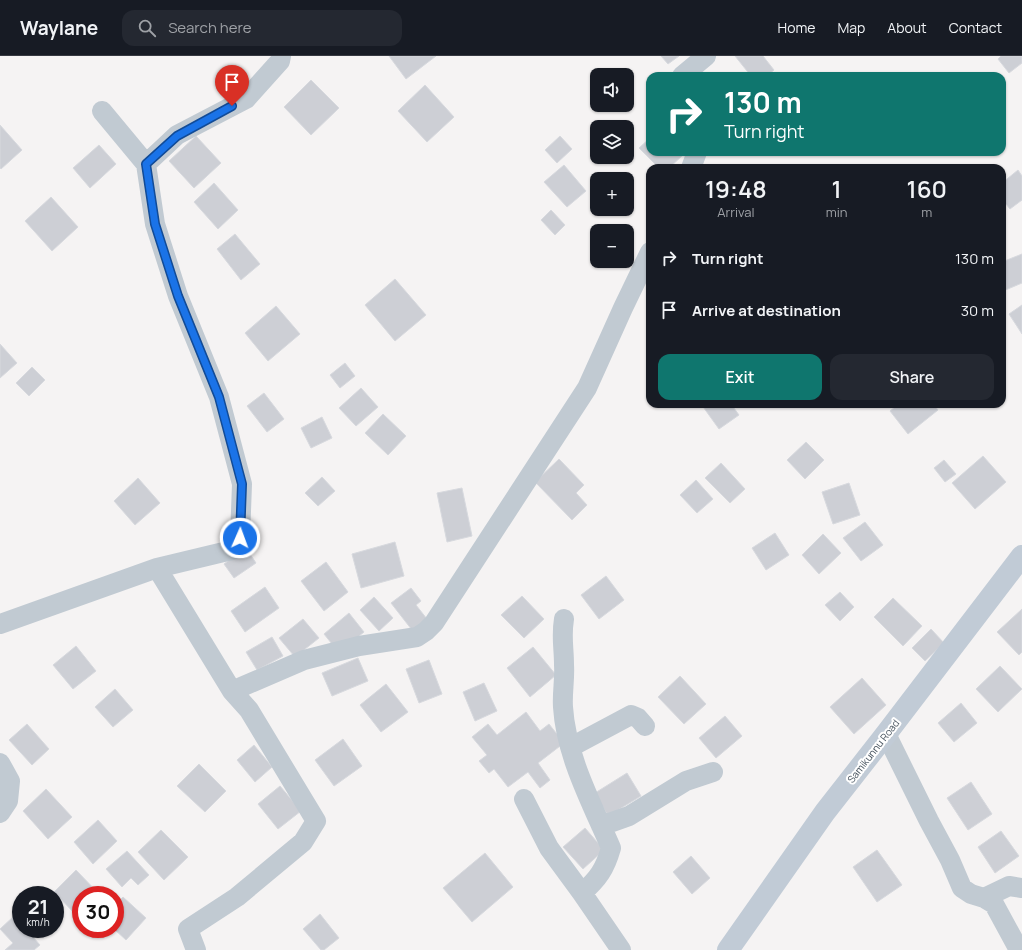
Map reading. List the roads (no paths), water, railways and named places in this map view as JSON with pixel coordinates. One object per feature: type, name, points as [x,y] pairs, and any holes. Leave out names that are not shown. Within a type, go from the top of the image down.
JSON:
[{"type":"main road","name":"Samikunnu Road","points":[[728,950],[825,812],[1022,556]]},
{"type":"street","points":[[146,164],[177,136],[246,99],[280,61],[281,56]]},
{"type":"street","points":[[687,72],[706,56]]},
{"type":"street","points":[[0,624],[157,568],[232,550],[240,538],[242,484],[219,397],[178,296],[155,224],[146,164],[102,111]]},
{"type":"street","points":[[232,690],[304,660],[359,646],[417,637],[430,627],[587,388],[646,260]]},
{"type":"street","points":[[157,568],[232,690],[249,710],[316,821],[303,842],[237,897],[188,929],[196,950]]},
{"type":"street","points":[[564,619],[562,633],[564,664],[563,707],[571,746],[579,774],[611,848],[607,861],[595,882],[582,893]]},
{"type":"street","points":[[571,746],[630,715],[638,718],[645,726]]},
{"type":"street","points":[[886,734],[950,860],[962,888],[970,894],[984,898],[994,904],[1019,950]]},
{"type":"street","points":[[0,763],[10,781],[8,801],[0,814]]},
{"type":"street","points":[[601,826],[629,816],[686,781],[712,772]]},
{"type":"street","points":[[524,800],[549,848],[621,950]]},
{"type":"street","points":[[984,898],[1009,886],[1022,888]]}]
